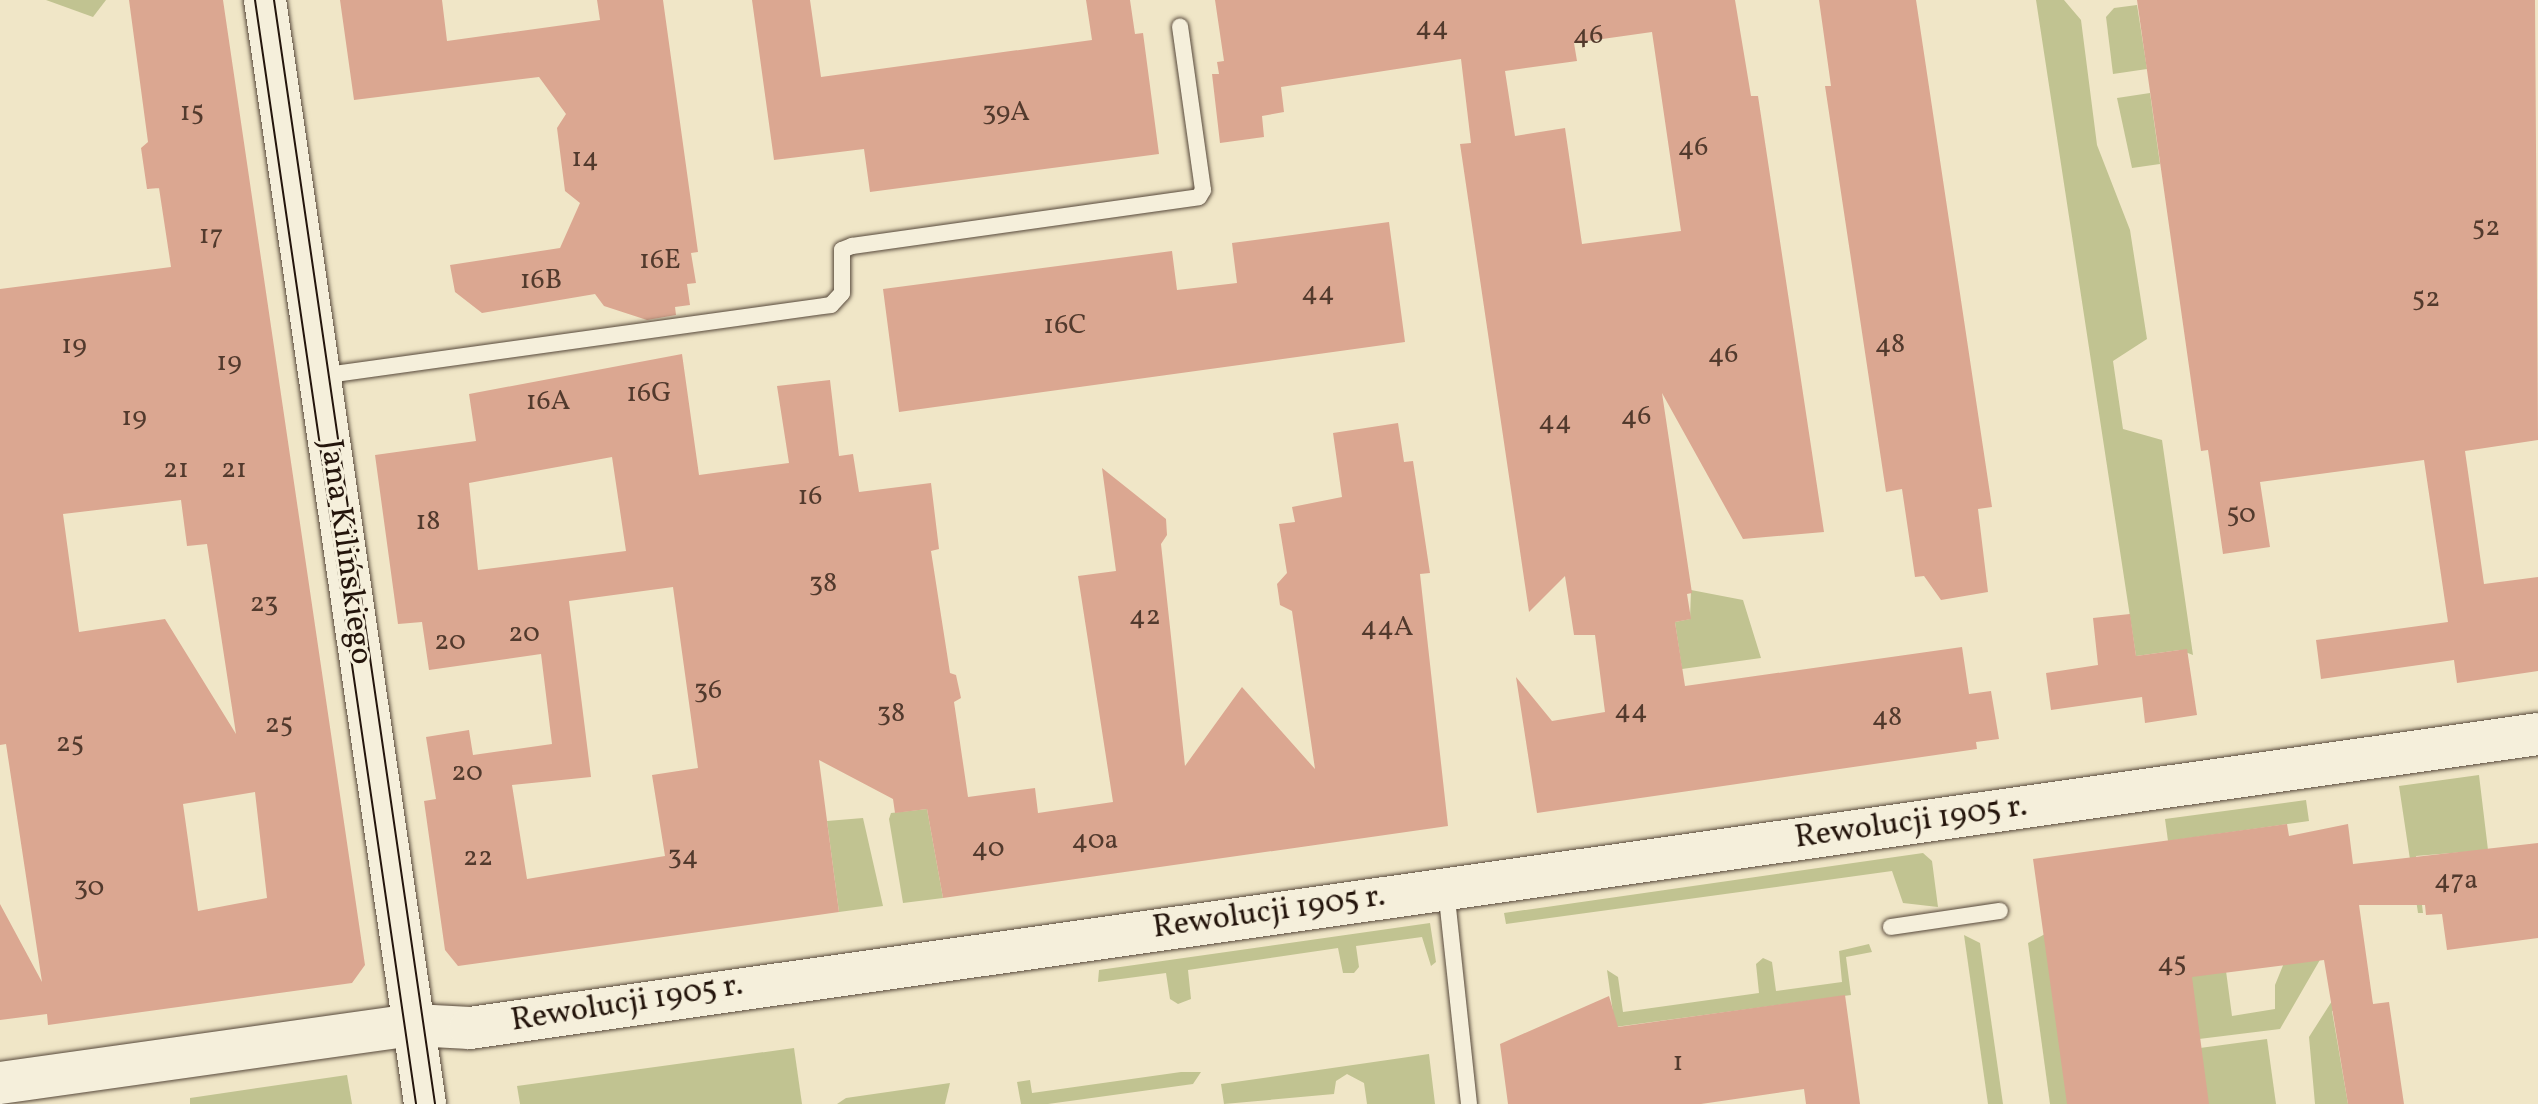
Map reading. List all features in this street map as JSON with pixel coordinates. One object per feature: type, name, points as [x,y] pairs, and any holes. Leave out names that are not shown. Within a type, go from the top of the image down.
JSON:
[{"type":"street","name":"Jana Kilińskiego","points":[[265,0],[425,1104]]},
{"type":"street","name":"Rewolucji 1905 r.","points":[[0,1083],[414,1025],[470,1028],[2538,734]]},
{"type":"lane","points":[[320,376],[831,305],[842,293],[842,250],[852,246],[1199,197],[1203,190],[1180,27]]},
{"type":"lane","points":[[1446,888],[1469,1104]]},
{"type":"lane","points":[[1891,927],[2000,911]]},
{"type":"green space","points":[[46,0],[106,0],[93,17]]},
{"type":"green space","points":[[2036,0],[2064,0],[2081,20],[2097,145],[2130,230],[2147,339],[2113,361],[2123,429],[2162,440],[2193,655],[2180,650],[2136,656]]},
{"type":"green space","points":[[2137,5],[2147,69],[2113,74],[2106,17],[2114,8]]},
{"type":"green space","points":[[2150,93],[2160,164],[2132,168],[2117,98]]},
{"type":"green space","points":[[1691,590],[1743,600],[1761,658],[1682,669],[1675,622],[1690,619]]},
{"type":"green space","points":[[2479,775],[2488,850],[2416,856],[2423,913],[2418,913],[2399,786]]},
{"type":"green space","points":[[2306,800],[2309,821],[2168,841],[2165,819]]},
{"type":"green space","points":[[927,809],[943,898],[903,903],[889,819],[891,813]]},
{"type":"green space","points":[[863,818],[883,906],[839,912],[827,821]]},
{"type":"green space","points":[[1923,853],[1932,861],[1938,907],[1903,903],[1892,871],[1506,924],[1504,913]]},
{"type":"green space","points":[[1430,923],[1436,962],[1431,966],[1422,937],[1356,946],[1359,967],[1354,973],[1343,973],[1338,948],[1188,970],[1191,999],[1178,1004],[1170,999],[1166,973],[1098,982],[1099,970]]},
{"type":"green space","points":[[2045,934],[2068,1104],[2050,1104],[2028,943]]},
{"type":"green space","points":[[1964,935],[1980,943],[2003,1104],[1988,1104]]},
{"type":"green space","points":[[1869,944],[1872,952],[1846,957],[1851,995],[1615,1027],[1607,970],[1618,977],[1623,1012],[1759,993],[1756,964],[1763,958],[1772,962],[1776,991],[1842,982],[1839,951]]},
{"type":"green space","points":[[2321,958],[2280,1029],[2199,1039],[2190,976],[2226,971],[2232,1016],[2275,1009],[2275,985],[2284,963]]},
{"type":"green space","points":[[2355,965],[2373,1004],[2332,1011],[2348,1104],[2315,1104],[2309,1037]]},
{"type":"green space","points":[[2267,1039],[2276,1104],[2208,1104],[2200,1048]]},
{"type":"green space","points":[[794,1048],[802,1104],[520,1104],[517,1086]]},
{"type":"green space","points":[[1429,1054],[1435,1104],[1367,1104],[1364,1083],[1347,1074],[1336,1081],[1334,1094],[1224,1104],[1221,1084]]},
{"type":"green space","points":[[1181,1072],[1201,1072],[1193,1084],[1048,1104],[1021,1104],[1017,1082],[1030,1080],[1032,1093]]},
{"type":"green space","points":[[347,1075],[352,1104],[190,1104],[190,1098]]},
{"type":"green space","points":[[950,1083],[945,1104],[837,1104],[846,1098]]},
{"type":"building","points":[[129,0],[223,0],[365,965],[352,983],[48,1025],[47,1014],[0,1020],[0,904],[42,982],[6,744],[0,745],[0,289],[171,267],[159,188],[147,189],[141,148],[148,142]],"holes":[[[181,500],[187,546],[207,544],[236,734],[165,619],[79,632],[63,514]],[[255,792],[267,898],[198,911],[183,804]]]},
{"type":"building","points":[[340,0],[442,0],[447,41],[600,20],[597,0],[663,0],[698,252],[691,253],[696,283],[687,284],[690,305],[675,307],[676,315],[647,320],[604,306],[595,294],[482,313],[455,292],[450,265],[560,248],[580,203],[565,191],[557,128],[566,114],[539,77],[354,100]]},
{"type":"building","points":[[752,0],[810,0],[821,77],[1092,40],[1086,0],[1130,0],[1135,34],[1143,33],[1159,154],[870,192],[864,149],[774,160]]},
{"type":"building","points":[[1215,0],[1735,0],[1751,96],[1758,96],[1824,532],[1743,539],[1662,393],[1692,593],[1687,594],[1691,619],[1675,622],[1685,686],[1962,647],[1969,694],[1991,691],[1999,739],[1976,742],[1977,749],[1537,813],[1516,677],[1552,721],[1605,712],[1595,635],[1574,635],[1565,576],[1529,612],[1460,144],[1471,143],[1461,59],[1281,87],[1284,112],[1262,116],[1264,137],[1220,143],[1212,74],[1219,74],[1217,62],[1224,61]],"holes":[[[1652,32],[1681,231],[1582,244],[1565,128],[1515,136],[1505,71],[1577,61],[1574,43]]]},
{"type":"building","points":[[1819,0],[1916,0],[1992,507],[1978,509],[1988,592],[1941,600],[1924,576],[1915,577],[1902,489],[1886,492],[1825,86],[1831,86]]},
{"type":"building","points":[[2137,0],[2535,0],[2538,440],[2465,451],[2484,584],[2538,577],[2538,671],[2457,683],[2454,660],[2321,679],[2316,640],[2448,622],[2424,460],[2260,482],[2270,547],[2223,554],[2208,450],[2201,451]]},
{"type":"building","points":[[1389,222],[1405,342],[899,412],[883,289],[1172,251],[1177,290],[1237,283],[1232,243]]},
{"type":"building","points":[[682,354],[699,475],[789,463],[777,386],[830,380],[839,456],[853,454],[859,492],[931,483],[939,549],[931,551],[950,673],[956,675],[961,698],[954,702],[968,797],[1035,788],[1038,813],[1113,802],[1078,576],[1116,571],[1102,468],[1166,519],[1167,535],[1161,544],[1185,766],[1242,687],[1315,769],[1292,611],[1280,605],[1277,584],[1287,573],[1279,524],[1295,522],[1292,507],[1342,497],[1333,433],[1398,423],[1404,462],[1413,461],[1430,573],[1420,574],[1448,826],[943,898],[927,809],[895,813],[893,799],[819,760],[839,912],[458,966],[445,950],[424,801],[436,799],[426,737],[469,730],[473,755],[552,744],[541,654],[429,670],[422,622],[398,624],[375,455],[476,441],[469,394]],"holes":[[[612,457],[626,551],[478,570],[469,483]],[[673,587],[698,768],[652,775],[665,856],[527,879],[512,785],[591,777],[569,601]]]},
{"type":"building","points":[[2130,614],[2136,656],[2187,649],[2197,715],[2145,723],[2142,697],[2051,710],[2046,673],[2098,665],[2093,618]]},
{"type":"building","points":[[2287,824],[2289,836],[2348,824],[2353,864],[2538,843],[2538,938],[2447,950],[2442,914],[2426,915],[2425,905],[2359,905],[2373,1004],[2389,1002],[2404,1104],[2348,1104],[2324,960],[2192,977],[2209,1104],[2067,1104],[2033,859]]},
{"type":"building","points":[[1845,995],[1860,1104],[1806,1104],[1804,1089],[1701,1104],[1508,1104],[1500,1044],[1609,996],[1618,1027]]},
{"type":"tram line","points":[[255,0],[416,1104]]},
{"type":"tram line","points":[[274,0],[435,1104]]}]
